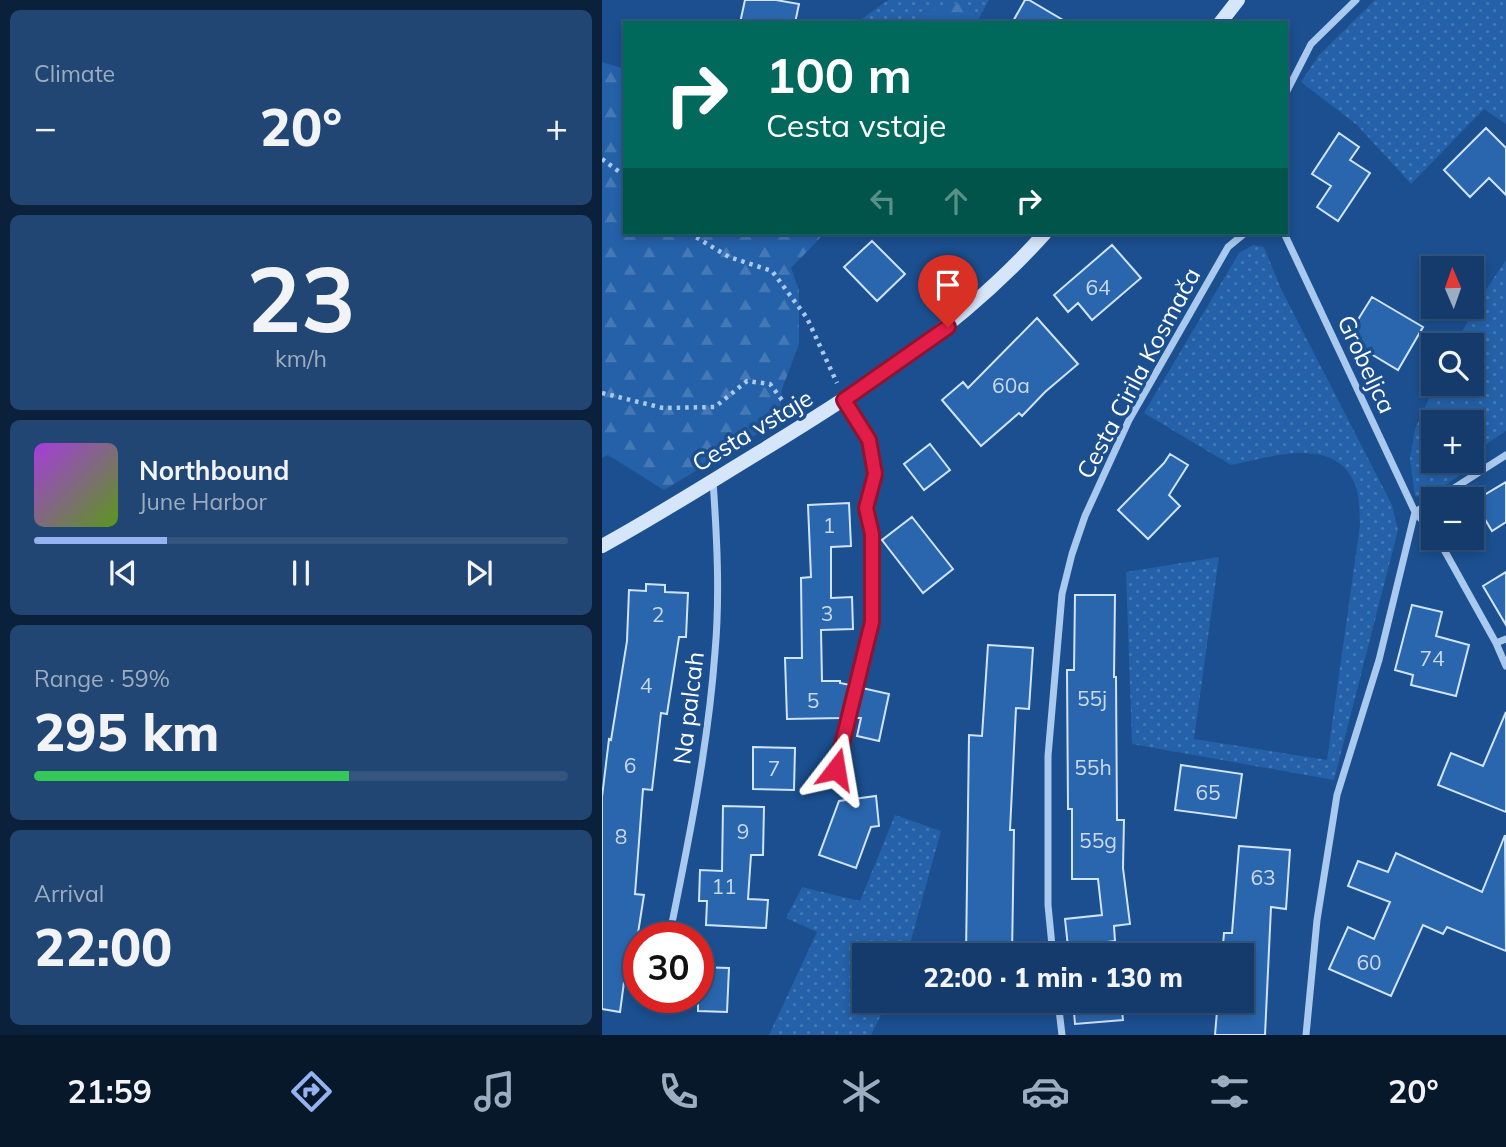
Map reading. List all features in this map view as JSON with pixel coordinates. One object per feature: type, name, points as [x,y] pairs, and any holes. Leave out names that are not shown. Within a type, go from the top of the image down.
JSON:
[{"type":"main road","points":[[1222,21],[1238,0]]},
{"type":"main road","name":"Cesta vstaje","points":[[602,546],[844,400],[948,327],[1043,235]]},
{"type":"street","points":[[1288,89],[1311,44],[1356,0]]},
{"type":"street","name":"Cesta Cirila Kosmača","points":[[1052,943],[1048,905],[1048,756],[1062,594],[1072,554],[1085,516],[1129,420],[1228,247],[1243,235]]},
{"type":"street","name":"Grobeljca","points":[[1285,235],[1415,512],[1421,519]]},
{"type":"street","points":[[836,769],[872,622],[872,534],[866,508],[875,474],[869,440],[844,400]]},
{"type":"street","points":[[1456,487],[1506,455]]},
{"type":"street","name":"Na palcah","points":[[672,922],[694,813],[715,652],[717,545],[713,480]]},
{"type":"street","points":[[1306,1035],[1317,920],[1337,795],[1379,660],[1415,512],[1421,508]]},
{"type":"street","points":[[1444,550],[1506,666]]},
{"type":"street","points":[[1496,643],[1506,639]]},
{"type":"street","points":[[1059,1013],[1062,1035]]},
{"type":"path","points":[[602,159],[623,175]]},
{"type":"path","points":[[692,235],[729,257],[772,271],[807,318],[844,400]]},
{"type":"path","points":[[602,393],[663,408],[715,407],[747,381],[769,384],[802,426]]},
{"type":"green space","points":[[888,0],[989,0],[978,20],[972,7],[923,12],[913,21],[859,21]]},
{"type":"green space","points":[[1375,0],[1506,0],[1506,124],[1484,109],[1411,184],[1357,125],[1301,82],[1319,55]]},
{"type":"green space","points":[[957,3],[972,7],[978,20],[913,21],[922,13]]},
{"type":"green space","points":[[602,62],[623,68],[623,235],[823,235],[791,268],[799,290],[799,344],[782,389],[779,421],[664,490],[608,455],[602,458]]},
{"type":"green space","points":[[1253,245],[1264,247],[1281,289],[1392,505],[1398,530],[1334,780],[1132,744],[1126,572],[1219,557],[1194,739],[1327,760],[1360,525],[1356,487],[1347,471],[1334,460],[1319,455],[1283,454],[1231,465],[1144,413],[1239,253]]},
{"type":"green space","points":[[1506,260],[1506,431],[1484,446],[1484,410],[1424,410],[1430,396],[1484,396],[1484,333],[1461,333],[1469,319],[1484,319],[1484,293]]},
{"type":"green space","points":[[1421,416],[1421,473],[1463,473],[1443,487],[1421,487],[1421,497],[1415,496],[1410,459],[1415,429]]},
{"type":"green space","points":[[895,815],[941,831],[910,943],[852,943],[852,1013],[882,1013],[871,1035],[769,1035],[817,932],[786,918],[802,887],[860,901]]},
{"type":"building","points":[[745,0],[776,0],[799,4],[795,21],[740,21]]},
{"type":"building","points":[[1025,0],[1029,0],[1065,21],[1013,21]]},
{"type":"building","points":[[1486,128],[1506,148],[1506,195],[1489,178],[1470,197],[1444,170]]},
{"type":"building","points":[[1339,133],[1359,147],[1350,160],[1370,173],[1338,221],[1317,207],[1331,186],[1312,174]]},
{"type":"building","points":[[872,241],[905,274],[877,301],[844,267]]},
{"type":"building","points":[[1112,245],[1141,278],[1092,320],[1078,303],[1068,312],[1054,295]]},
{"type":"building","points":[[1372,297],[1423,327],[1398,370],[1346,339]]},
{"type":"building","points":[[1037,318],[1078,364],[1022,416],[1019,413],[981,446],[942,400],[963,382],[968,388]]},
{"type":"building","points":[[930,444],[950,470],[924,490],[904,464]]},
{"type":"building","points":[[1170,454],[1188,465],[1169,495],[1180,506],[1148,539],[1118,510]]},
{"type":"building","points":[[1506,482],[1506,522],[1492,531],[1484,518],[1484,495]]},
{"type":"building","points":[[849,503],[851,546],[831,547],[831,598],[852,597],[853,629],[821,630],[822,681],[840,681],[850,685],[842,718],[787,719],[785,658],[802,658],[801,578],[811,577],[808,505]]},
{"type":"building","points":[[912,517],[953,569],[923,593],[882,540]]},
{"type":"building","points":[[1506,572],[1506,625],[1483,586]]},
{"type":"building","points":[[646,584],[665,585],[665,592],[688,593],[686,637],[679,637],[667,714],[661,713],[652,790],[643,789],[635,894],[644,895],[640,922],[623,922],[623,990],[620,1012],[602,1009],[602,797],[609,739],[611,740],[627,641],[629,590],[646,591]]},
{"type":"building","points":[[1075,595],[1115,595],[1117,820],[1124,820],[1123,868],[1130,924],[1114,926],[1115,941],[1099,943],[1068,943],[1065,919],[1102,915],[1098,879],[1072,879],[1072,809],[1068,809],[1067,670],[1074,670]]},
{"type":"building","points":[[1412,605],[1442,612],[1436,636],[1469,645],[1456,696],[1411,685],[1413,675],[1395,670]]},
{"type":"building","points":[[988,645],[1033,648],[1029,709],[1016,708],[1010,830],[1014,830],[1012,943],[966,943],[969,735],[982,736]]},
{"type":"building","points":[[862,688],[889,694],[879,741],[857,736],[861,718],[855,718]]},
{"type":"building","points":[[1506,712],[1506,812],[1438,785],[1451,753],[1483,766]]},
{"type":"building","points":[[753,747],[795,748],[794,790],[753,789]]},
{"type":"building","points":[[1181,765],[1242,774],[1236,818],[1175,810]]},
{"type":"building","points":[[876,796],[879,826],[871,827],[856,868],[819,855],[839,801]]},
{"type":"building","points":[[723,806],[764,807],[763,855],[751,855],[748,899],[768,900],[766,928],[714,925],[714,922],[706,922],[707,901],[699,901],[700,870],[722,871]]},
{"type":"building","points":[[1505,835],[1506,951],[1447,927],[1443,934],[1423,925],[1391,996],[1329,969],[1348,927],[1374,939],[1390,902],[1348,886],[1358,861],[1388,872],[1396,853],[1482,892]]},
{"type":"building","points":[[1239,846],[1290,850],[1286,909],[1271,907],[1265,1035],[1215,1035],[1217,1013],[1254,1013],[1254,943],[1223,943],[1224,933],[1232,933]]},
{"type":"building","points":[[714,968],[729,968],[727,1012],[714,1012]]},
{"type":"building","points":[[1074,1013],[1122,1013],[1123,1020],[1075,1024]]},
{"type":"route","points":[[836,769],[872,622],[872,534],[866,508],[875,474],[869,440],[844,400],[948,327]]}]
